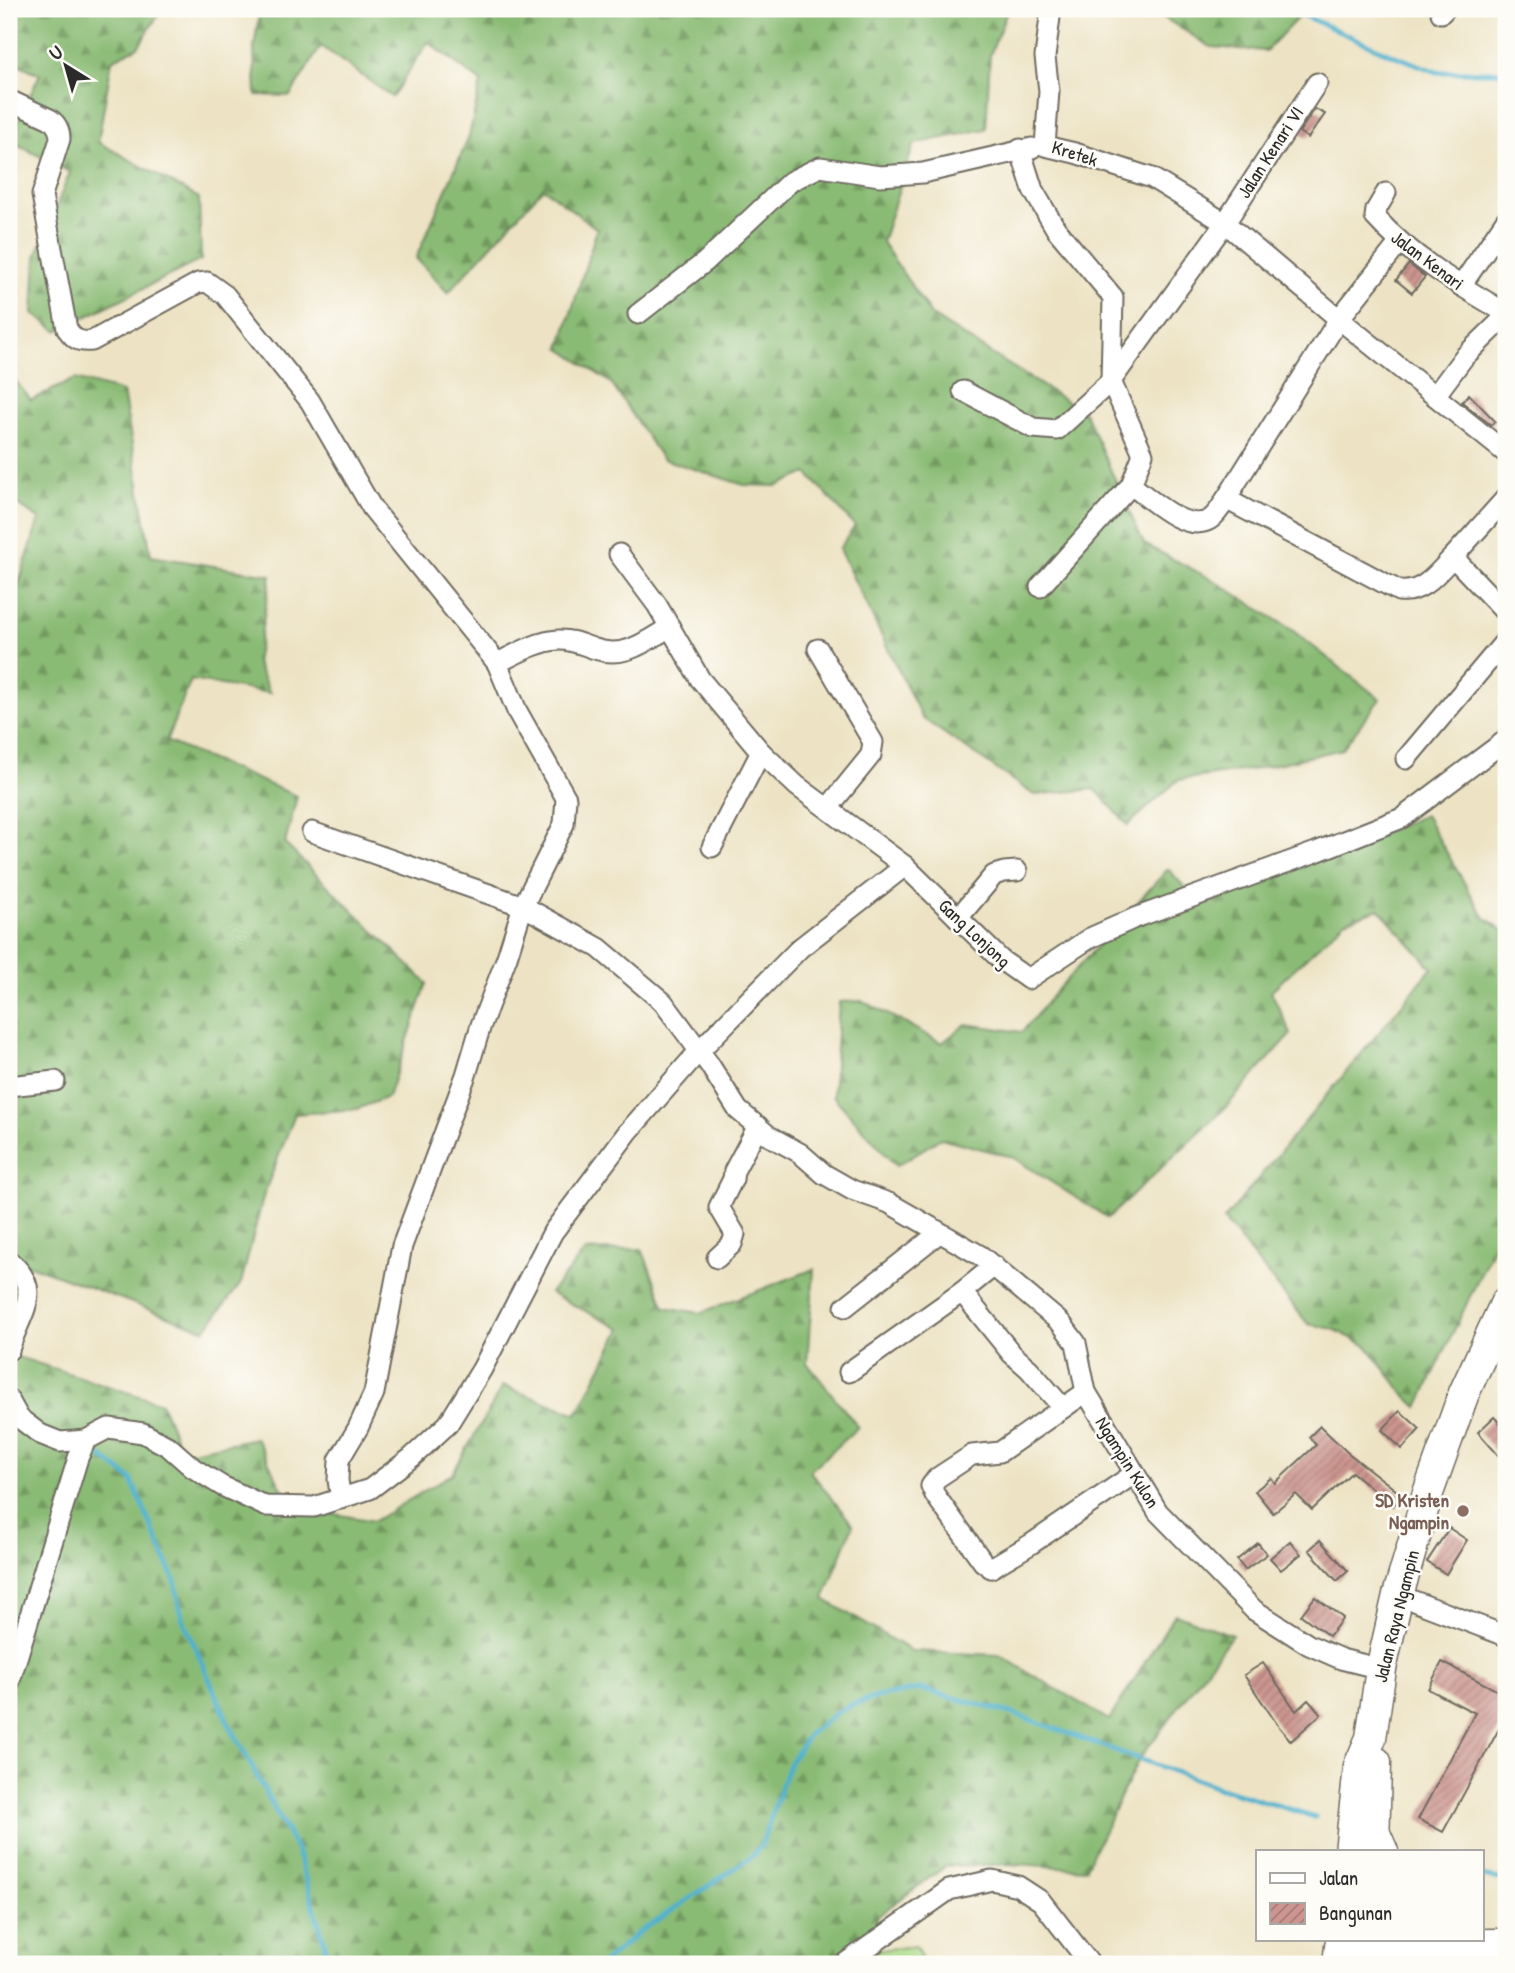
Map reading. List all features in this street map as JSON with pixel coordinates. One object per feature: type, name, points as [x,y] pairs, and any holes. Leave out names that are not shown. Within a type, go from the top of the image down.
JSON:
[{"type":"highway","points":[[1351,1952],[1496,1952]]},
{"type":"main road","name":"Jalan Raya Ngampin","points":[[1370,1848],[1377,1768],[1371,1738],[1381,1669],[1398,1595],[1428,1493],[1464,1393],[1506,1302]]},
{"type":"street","name":"Kretek","points":[[1051,9],[1045,57],[1049,91],[1045,146],[1152,178],[1225,223],[1506,453]]},
{"type":"street","name":"Jalan Kenari VI","points":[[963,391],[1033,428],[1057,429],[1111,381],[1225,223],[1317,83]]},
{"type":"street","points":[[9,100],[50,119],[60,132],[42,195],[66,329],[78,342],[92,341],[198,282],[207,282],[214,286],[240,311],[310,401],[372,508],[497,663],[517,711],[566,798],[564,824],[523,906],[466,1075],[402,1246],[374,1393],[339,1460],[341,1499]]},
{"type":"street","points":[[638,314],[705,262],[791,181],[820,167],[880,176],[923,173],[1020,149],[1045,146]]},
{"type":"street","points":[[1020,149],[1033,190],[1056,229],[1114,297],[1111,381],[1143,454],[1131,485],[1040,587]]},
{"type":"street","name":"Jalan Kenari","points":[[1386,193],[1375,217],[1400,242],[1506,315]]},
{"type":"street","points":[[1461,286],[1506,220]]},
{"type":"street","points":[[1131,485],[1182,521],[1196,524],[1211,520],[1339,319],[1400,242]]},
{"type":"street","points":[[1435,396],[1465,358],[1506,315]]},
{"type":"street","points":[[1226,499],[1399,591],[1409,592],[1423,587],[1506,498]]},
{"type":"street","name":"Gang Lonjong","points":[[619,554],[657,605],[700,679],[761,752],[797,786],[905,866],[1002,960],[1028,979],[1090,938],[1135,918],[1402,818],[1506,740]]},
{"type":"street","points":[[1453,557],[1506,613]]},
{"type":"street","points":[[497,663],[556,639],[569,640],[607,653],[618,653],[632,649],[670,627]]},
{"type":"street","points":[[1406,759],[1506,640]]},
{"type":"street","points":[[818,649],[873,742],[871,754],[828,808]]},
{"type":"street","points":[[712,847],[761,752]]},
{"type":"street","name":"Ngampin Kulon","points":[[312,832],[523,906],[599,947],[663,1002],[738,1110],[769,1136],[800,1153],[824,1174],[852,1190],[889,1203],[981,1256],[1044,1306],[1061,1323],[1076,1343],[1086,1392],[1158,1512],[1254,1610],[1309,1644],[1341,1659],[1381,1669]]},
{"type":"street","points":[[9,1684],[82,1449],[109,1428],[143,1433],[169,1447],[193,1468],[222,1486],[265,1506],[314,1507],[370,1489],[411,1458],[449,1424],[482,1369],[553,1232],[628,1132],[699,1051],[800,948],[905,866]]},
{"type":"street","points":[[958,918],[994,875],[1017,871]]},
{"type":"street","points":[[9,1086],[55,1081]]},
{"type":"street","points":[[717,1258],[732,1244],[735,1234],[719,1207],[721,1200],[758,1126]]},
{"type":"street","points":[[845,1307],[946,1237]]},
{"type":"street","points":[[9,1261],[24,1275],[27,1301],[9,1350]]},
{"type":"street","points":[[849,1372],[962,1292],[994,1266]]},
{"type":"street","points":[[962,1292],[1012,1354],[1063,1408]]},
{"type":"street","points":[[1086,1392],[1000,1452],[972,1455],[937,1478],[931,1486],[935,1495],[983,1562],[991,1568],[1134,1474]]},
{"type":"street","points":[[9,1400],[19,1418],[40,1434],[82,1449]]},
{"type":"street","points":[[1398,1595],[1506,1636]]},
{"type":"street","points":[[844,1964],[948,1890],[992,1881],[1018,1886],[1041,1901],[1090,1964]]},
{"type":"green space","points":[[9,9],[162,9],[138,47],[112,60],[98,142],[199,198],[201,260],[57,331],[33,313],[36,257],[70,172],[9,140],[40,74],[9,60]]},
{"type":"green space","points":[[260,9],[1008,9],[990,55],[986,129],[914,144],[882,242],[932,316],[1085,413],[1144,544],[1215,581],[1292,630],[1380,699],[1342,749],[1255,769],[1178,780],[1128,825],[1095,789],[1034,795],[922,718],[839,549],[855,526],[807,473],[777,486],[744,485],[662,459],[611,383],[560,348],[597,229],[543,188],[448,293],[416,258],[469,137],[481,82],[428,42],[392,97],[321,46],[290,96],[256,95],[254,48]]},
{"type":"green space","points":[[1150,9],[1306,9],[1266,51],[1211,47]]},
{"type":"green space","points":[[9,373],[31,400],[75,379],[123,392],[151,556],[271,575],[256,663],[270,693],[191,680],[166,741],[297,796],[285,844],[427,983],[388,1097],[357,1109],[295,1114],[264,1194],[241,1283],[205,1330],[27,1264],[9,1289],[9,616],[39,519],[9,499]]},
{"type":"green space","points":[[1425,815],[1484,917],[1506,932],[1506,1220],[1418,1407],[1404,1394],[1367,1346],[1334,1329],[1308,1324],[1224,1220],[1432,968],[1379,909],[1345,921],[1271,991],[1291,1034],[1225,1108],[1108,1218],[1012,1157],[941,1138],[896,1166],[833,1096],[839,1002],[863,1001],[942,1043],[966,1024],[1022,1032],[1168,869],[1202,906]]},
{"type":"green space","points":[[642,1249],[665,1307],[700,1313],[814,1269],[807,1363],[858,1427],[810,1471],[853,1525],[824,1599],[911,1651],[999,1655],[1109,1720],[1175,1614],[1232,1635],[1138,1761],[1085,1869],[1019,1864],[946,1866],[876,1917],[878,1950],[860,1964],[9,1964],[9,1354],[161,1403],[182,1453],[256,1438],[291,1506],[374,1521],[452,1474],[503,1386],[577,1414],[621,1329],[550,1293],[585,1251]]},
{"type":"green space","points":[[916,1946],[924,1964],[860,1964],[878,1950]]},
{"type":"building","points":[[1315,109],[1325,114],[1308,138],[1299,132]]},
{"type":"building","points":[[1409,264],[1425,277],[1412,293],[1396,280]]},
{"type":"building","points":[[1469,394],[1495,421],[1491,425],[1462,402]]},
{"type":"building","points":[[1400,1411],[1420,1429],[1402,1449],[1382,1430]]},
{"type":"building","points":[[1494,1417],[1506,1430],[1506,1464],[1478,1432]]},
{"type":"building","points":[[1320,1426],[1347,1452],[1402,1495],[1393,1506],[1352,1472],[1312,1510],[1296,1494],[1273,1513],[1255,1491],[1271,1478],[1275,1483],[1316,1445],[1309,1437]]},
{"type":"building","points":[[1449,1528],[1467,1540],[1446,1574],[1427,1562]]},
{"type":"building","points":[[1320,1540],[1348,1571],[1337,1581],[1309,1550]]},
{"type":"building","points":[[1290,1541],[1301,1554],[1281,1570],[1270,1558]]},
{"type":"building","points":[[1258,1543],[1267,1554],[1245,1570],[1237,1560]]},
{"type":"building","points":[[1315,1597],[1343,1618],[1329,1636],[1301,1615]]},
{"type":"building","points":[[1442,1662],[1506,1695],[1506,1716],[1443,1832],[1418,1819],[1475,1713],[1428,1689]]},
{"type":"building","points":[[1263,1663],[1296,1711],[1308,1700],[1321,1714],[1291,1741],[1244,1675]]},
{"type":"waterway","points":[[1289,9],[1437,72],[1506,72]]},
{"type":"waterway","points":[[84,1451],[98,1454],[131,1479],[175,1581],[182,1617],[228,1722],[297,1851],[324,1941],[327,1964]]},
{"type":"waterway","points":[[602,1964],[638,1933],[750,1858],[761,1846],[789,1764],[808,1735],[849,1706],[877,1697],[920,1689],[1011,1713],[1220,1788],[1315,1817]]},
{"type":"waterway","points":[[1484,1876],[1506,1880]]},
{"type":"place","name":"SD Kristen Ngampin","points":[[1463,1511]]}]
